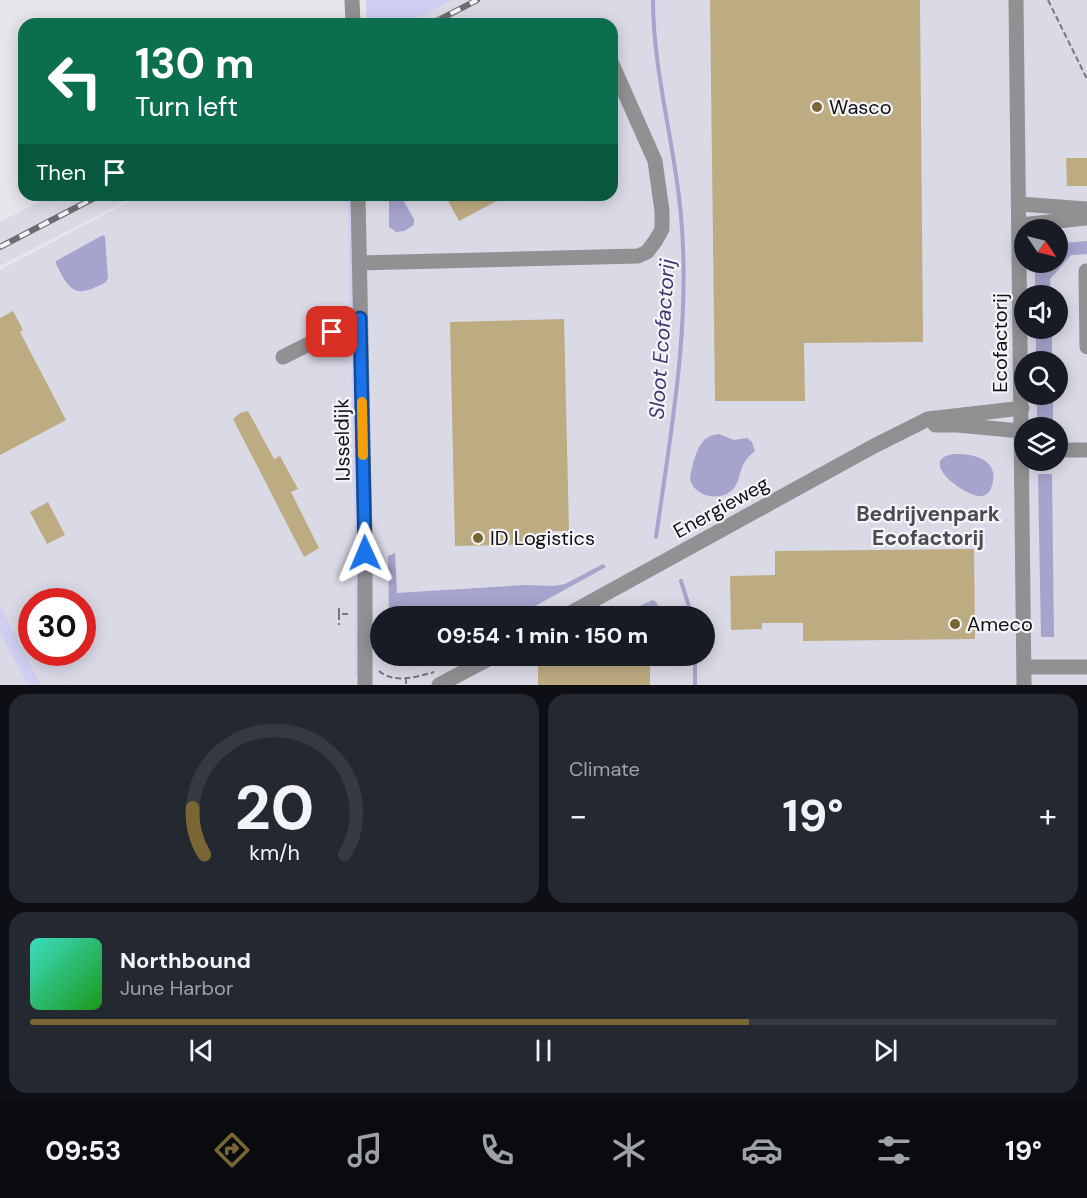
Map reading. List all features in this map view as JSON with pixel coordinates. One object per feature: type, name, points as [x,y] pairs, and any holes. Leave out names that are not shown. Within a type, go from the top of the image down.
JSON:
[{"type":"street","points":[[352,0],[353,18]]},
{"type":"street","name":"Ecofactorij","points":[[1016,0],[1020,219]]},
{"type":"street","points":[[359,263],[638,256],[647,252],[662,229],[655,161],[618,78]]},
{"type":"street","name":"IJsseldijk","points":[[358,201],[365,538],[365,685]]},
{"type":"street","points":[[1020,204],[1087,209]]},
{"type":"street","points":[[1068,220],[1087,218]]},
{"type":"street","points":[[1086,271],[1087,347]]},
{"type":"street","name":"Ecofactorij","points":[[1021,273],[1022,417]]},
{"type":"street","points":[[283,357],[360,318]]},
{"type":"street","name":"Energieweg","points":[[583,606],[928,419],[1022,408]]},
{"type":"street","name":"Energieweg","points":[[897,434],[936,425],[1014,431]]},
{"type":"street","points":[[1068,450],[1087,450]]},
{"type":"street","name":"Ecofactorij","points":[[1023,471],[1024,685]]},
{"type":"street","points":[[439,685],[475,666]]},
{"type":"street","points":[[1024,667],[1087,667]]},
{"type":"path","points":[[1048,0],[1087,79]]},
{"type":"path","points":[[339,608],[339,625]]},
{"type":"path","points":[[339,614],[354,614]]},
{"type":"path","points":[[406,678],[406,685]]},
{"type":"shaded area","points":[[366,0],[453,0],[418,18],[366,18]]},
{"type":"shaded area","points":[[453,0],[1087,0],[1087,685],[0,685],[0,270],[130,201],[618,201],[618,18],[418,18]]},
{"type":"shaded area","points":[[41,201],[125,201],[0,266],[0,222]]},
{"type":"shaded area","points":[[348,201],[355,201],[354,307],[350,315]]},
{"type":"shaded area","points":[[389,201],[404,201],[414,219],[414,225],[404,231],[396,232],[389,227]]},
{"type":"shaded area","points":[[103,235],[108,278],[106,282],[87,290],[75,290],[65,281],[56,261]]},
{"type":"shaded area","points":[[1087,241],[1087,254],[1071,255],[1068,258],[1068,243]]},
{"type":"shaded area","points":[[1035,273],[1055,273],[1050,279],[1050,285],[1035,285]]},
{"type":"shaded area","points":[[351,337],[355,343],[359,676],[355,676]]},
{"type":"shaded area","points":[[1036,339],[1052,339],[1052,351],[1036,351]]},
{"type":"shaded area","points":[[1037,405],[1053,405],[1053,417],[1037,417]]},
{"type":"shaded area","points":[[719,434],[734,440],[747,438],[752,442],[755,451],[744,463],[734,489],[715,497],[698,491],[690,480],[690,475],[695,456],[703,441]]},
{"type":"shaded area","points":[[953,454],[971,455],[986,461],[991,466],[993,481],[988,493],[983,496],[975,495],[948,479],[940,464],[943,458]]},
{"type":"shaded area","points":[[1038,474],[1052,474],[1054,637],[1041,637]]},
{"type":"shaded area","points":[[395,553],[397,593],[524,585],[554,586],[565,584],[603,564],[606,567],[535,606],[389,606],[388,556]]},
{"type":"shaded area","points":[[653,600],[658,606],[640,606]]},
{"type":"shaded area","points":[[0,606],[18,641],[18,666],[31,666],[41,685],[28,685],[0,633]]},
{"type":"building","points":[[710,0],[920,0],[923,342],[804,343],[805,401],[715,401]]},
{"type":"building","points":[[1066,158],[1087,158],[1087,186],[1067,186]]},
{"type":"building","points":[[448,201],[497,201],[459,221]]},
{"type":"building","points":[[13,311],[23,330],[20,332],[66,420],[0,455],[0,318]]},
{"type":"building","points":[[564,319],[569,531],[545,531],[545,544],[455,546],[450,322]]},
{"type":"building","points":[[248,411],[274,459],[280,456],[298,489],[291,492],[319,548],[304,557],[233,419],[240,413]]},
{"type":"building","points":[[48,502],[65,535],[47,544],[30,512]]},
{"type":"building","points":[[974,549],[975,639],[803,641],[803,623],[762,623],[762,629],[731,630],[730,576],[775,575],[775,551]]},
{"type":"building","points":[[538,666],[650,666],[650,685],[538,685]]},
{"type":"waterway","name":"Sloot Ecofactorij","points":[[653,0],[660,81],[678,189],[683,256],[678,377],[656,537]]},
{"type":"waterway","name":"Sloot Ecofactorij","points":[[681,581],[689,606]]},
{"type":"waterway","name":"Sloot Ecofactorij","points":[[695,666],[695,685]]},
{"type":"railway","points":[[442,18],[477,0]]},
{"type":"railway","points":[[0,247],[88,201]]},
{"type":"slow traffic","points":[[362,402],[363,455]]},
{"type":"place","name":"Wasco","points":[[817,107]]},
{"type":"place","name":"ID Logistics","points":[[478,538]]},
{"type":"place","name":"Ameco","points":[[955,624]]},
{"type":"district","name":"Bedrijvenpark Ecofactorij","points":[[928,526]]},
{"type":"route","points":[[332,332],[360,318],[365,553]]}]
